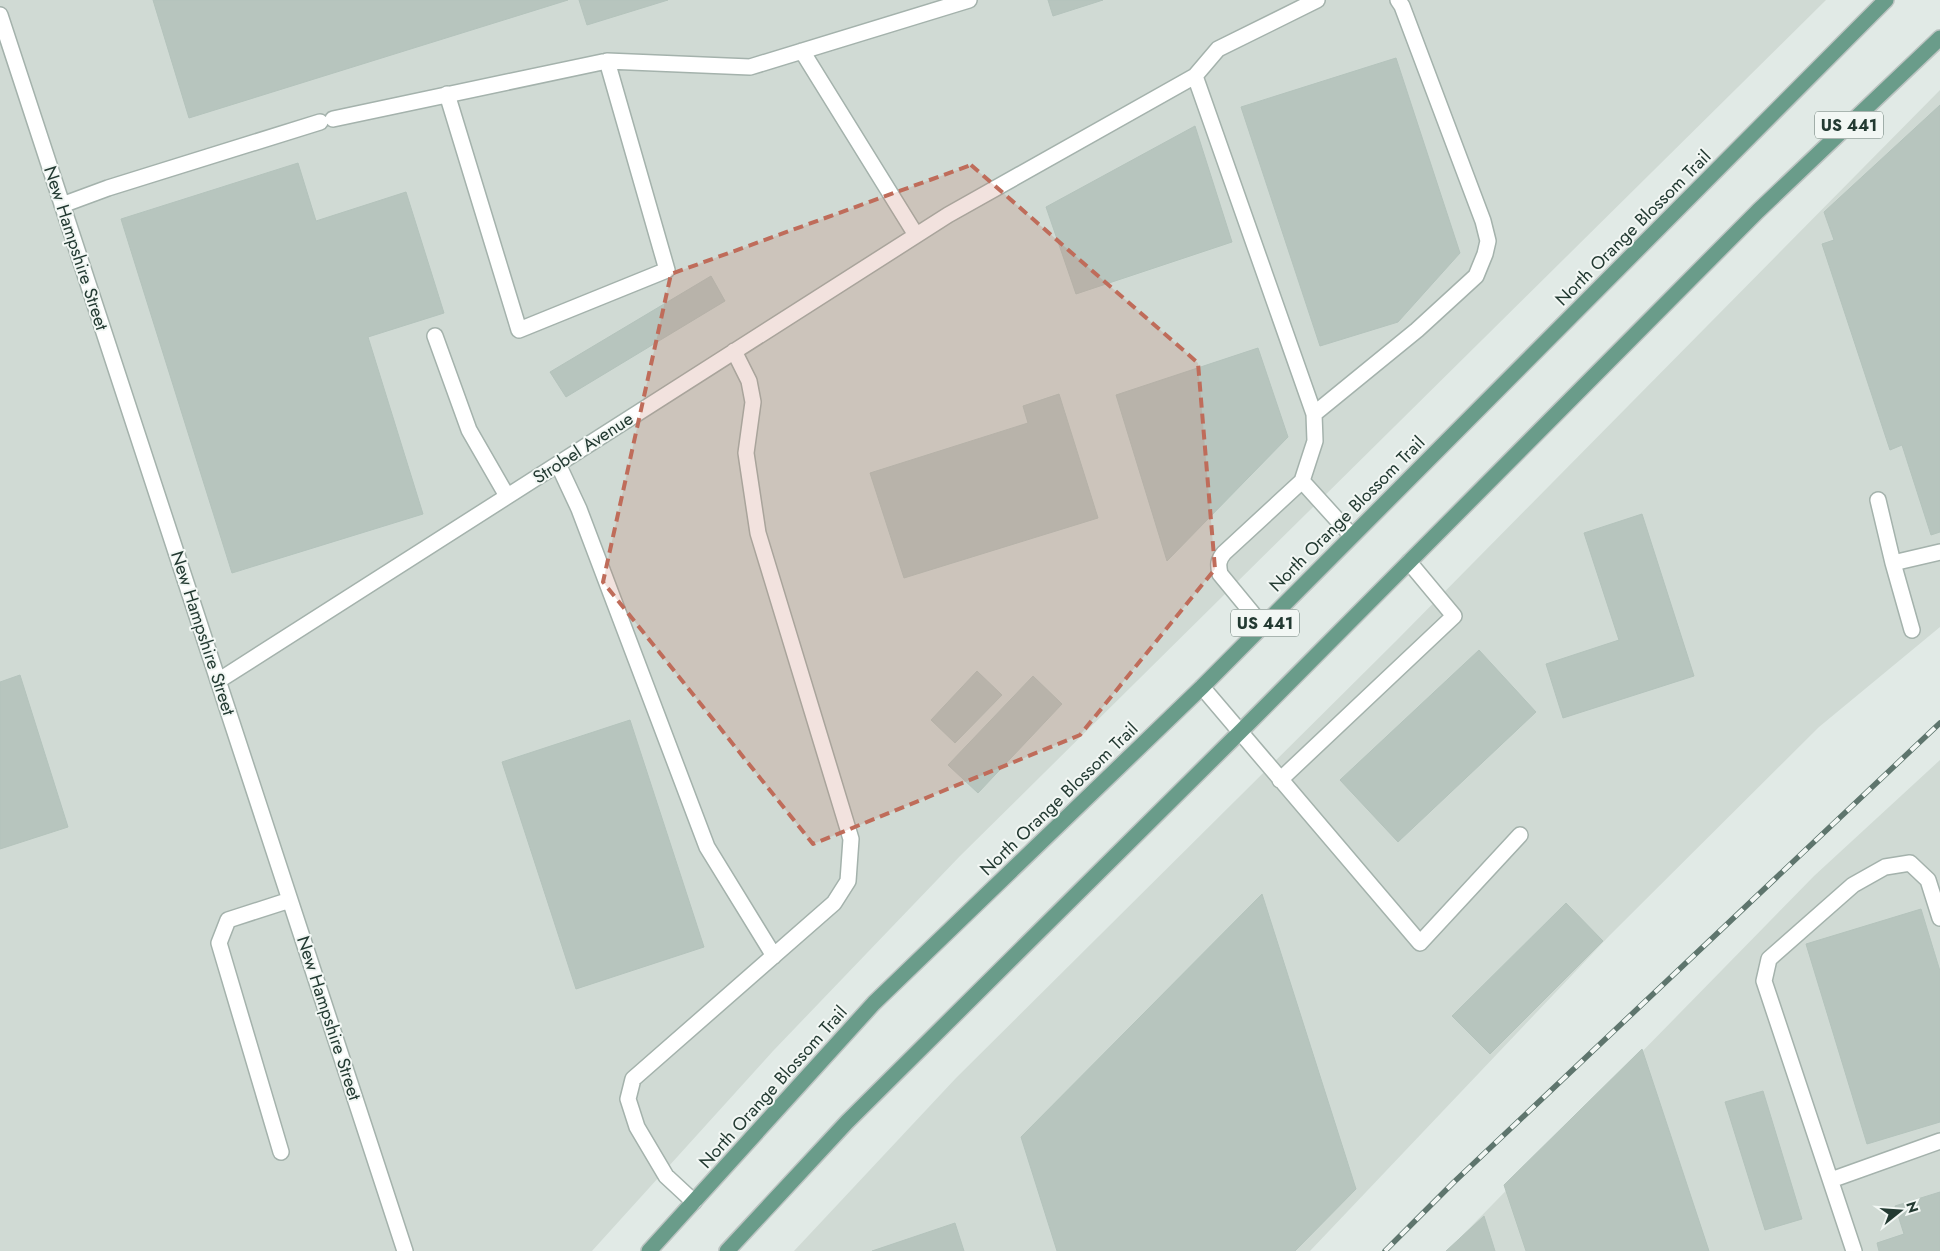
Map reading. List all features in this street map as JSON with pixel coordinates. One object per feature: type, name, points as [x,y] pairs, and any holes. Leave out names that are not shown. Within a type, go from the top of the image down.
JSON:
[{"type":"main road","name":"North Orange Blossom Trail","points":[[649,1251],[874,1003],[1202,687],[1351,535],[1886,0]]},
{"type":"main road","name":"US 441","points":[[727,1251],[847,1122],[1240,732],[1758,211],[1940,38]]},
{"type":"street","points":[[62,205],[108,188],[326,120],[607,61],[750,67],[969,0]]},
{"type":"street","points":[[1262,626],[1220,574],[1218,565],[1224,553],[1302,481],[1315,441],[1314,414],[1196,76],[1218,49],[1317,0]]},
{"type":"street","points":[[1314,414],[1417,330],[1476,276],[1487,248],[1488,241],[1483,222],[1402,6],[1398,0]]},
{"type":"street","name":"New Hampshire Street","points":[[0,15],[405,1251]]},
{"type":"street","points":[[802,51],[916,235]]},
{"type":"street","points":[[447,94],[519,330],[667,270],[607,61]]},
{"type":"street","name":"Strobel Avenue","points":[[218,681],[948,215],[1196,76]]},
{"type":"street","points":[[435,336],[469,430],[508,496]]},
{"type":"street","points":[[694,1202],[666,1176],[638,1127],[628,1099],[634,1079],[834,903],[848,881],[851,839],[758,533],[746,453],[753,402],[749,381],[734,351]]},
{"type":"street","points":[[558,464],[580,508],[707,847],[774,956]]},
{"type":"street","points":[[1302,481],[1351,535]]},
{"type":"street","points":[[1878,500],[1912,630]]},
{"type":"street","points":[[1893,563],[1940,552]]},
{"type":"street","points":[[1280,780],[1454,616],[1409,562]]},
{"type":"street","points":[[1202,687],[1420,944],[1520,836]]},
{"type":"street","points":[[1854,1251],[1764,981],[1768,959],[1853,886],[1884,867],[1910,863],[1928,880],[1940,918]]},
{"type":"street","points":[[281,1152],[219,943],[228,920],[290,900]]},
{"type":"street","points":[[1831,1180],[1940,1141]]},
{"type":"highlighted area","points":[[971,165],[1198,363],[1215,569],[1080,735],[813,844],[603,582],[671,274]]},
{"type":"shaded area","points":[[0,0],[1826,0],[960,856],[773,1051],[592,1251],[0,1251]]},
{"type":"shaded area","points":[[1940,90],[1940,627],[1819,727],[1610,935],[1310,1251],[794,1251],[956,1078],[1396,641]]},
{"type":"shaded area","points":[[1940,760],[1940,1251],[1447,1251],[1814,876]]},
{"type":"building","points":[[153,0],[568,0],[189,118]]},
{"type":"building","points":[[579,0],[668,0],[587,25]]},
{"type":"building","points":[[1048,0],[1103,0],[1053,16]]},
{"type":"building","points":[[1396,58],[1460,253],[1398,322],[1320,346],[1241,107]]},
{"type":"building","points":[[1940,105],[1940,532],[1931,535],[1902,445],[1890,450],[1822,244],[1834,240],[1824,212]]},
{"type":"building","points":[[1195,126],[1232,242],[1076,294],[1046,207]]},
{"type":"building","points":[[298,163],[316,221],[406,192],[444,313],[368,337],[423,514],[232,573],[121,219]]},
{"type":"building","points":[[711,276],[725,301],[566,397],[550,372]]},
{"type":"building","points":[[1258,348],[1288,437],[1167,561],[1116,395]]},
{"type":"building","points":[[1059,394],[1098,518],[904,578],[870,473],[1028,423],[1023,406]]},
{"type":"building","points":[[1642,514],[1694,676],[1563,718],[1546,664],[1619,640],[1584,533]]},
{"type":"building","points":[[1479,650],[1536,712],[1398,842],[1340,780]]},
{"type":"building","points":[[977,671],[1002,695],[955,743],[931,720]]},
{"type":"building","points":[[20,675],[68,827],[0,849],[0,682]]},
{"type":"building","points":[[1033,676],[1062,704],[978,793],[948,765]]},
{"type":"building","points":[[630,720],[704,947],[576,989],[502,762]]},
{"type":"building","points":[[1262,894],[1356,1189],[1295,1251],[1057,1251],[1021,1137]]},
{"type":"building","points":[[1566,903],[1603,941],[1490,1054],[1452,1016]]},
{"type":"building","points":[[1921,909],[1940,971],[1940,1122],[1867,1144],[1806,944]]},
{"type":"building","points":[[1642,1049],[1709,1251],[1526,1251],[1504,1185]]},
{"type":"building","points":[[1763,1091],[1802,1219],[1765,1230],[1725,1102]]},
{"type":"building","points":[[1940,1192],[1940,1251],[1879,1251],[1877,1243],[1904,1234],[1895,1206]]},
{"type":"building","points":[[1484,1216],[1495,1251],[1446,1251]]},
{"type":"building","points":[[955,1223],[964,1251],[872,1251]]},
{"type":"railway","points":[[1385,1251],[1454,1182],[1940,723]]}]
